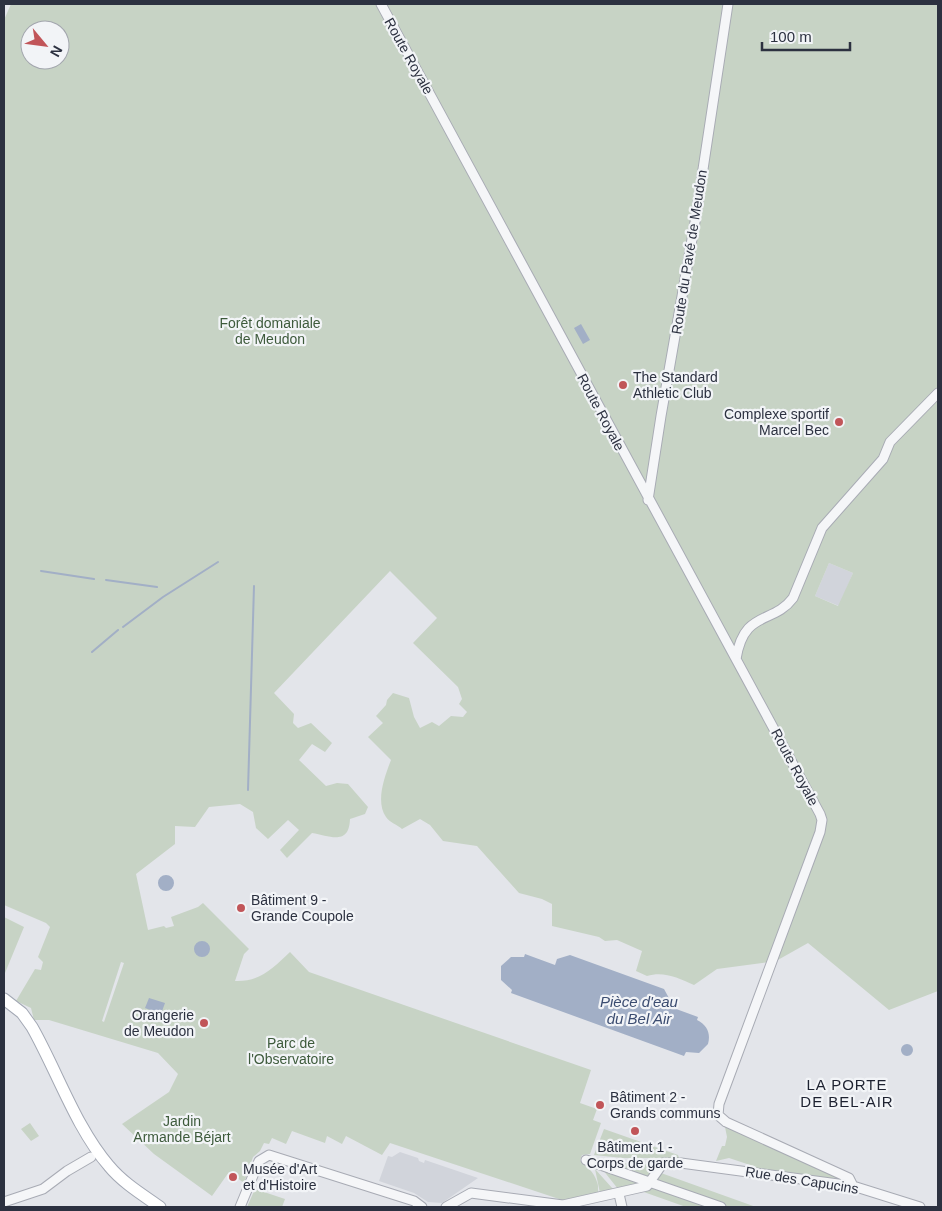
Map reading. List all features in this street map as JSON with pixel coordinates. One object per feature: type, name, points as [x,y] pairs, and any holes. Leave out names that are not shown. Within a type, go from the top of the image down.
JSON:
[{"type":"main road","points":[[4,999],[16,1007],[32,1027],[73,1106],[109,1167],[160,1207]]},
{"type":"street","name":"Route Royale","points":[[380,4],[648,500],[799,773],[822,820],[815,845],[719,1104],[718,1115],[726,1122],[849,1178],[853,1186]]},
{"type":"street","name":"Route du Pavé de Meudon","points":[[648,500],[695,222],[728,4]]},
{"type":"street","points":[[736,659],[737,650],[748,628],[755,621],[787,606],[793,598],[817,537],[828,520],[882,459],[890,442],[938,393]]},
{"type":"street","points":[[240,1207],[258,1161],[265,1156],[274,1155],[414,1201],[422,1207]]},
{"type":"street","points":[[4,1202],[43,1189],[67,1171],[91,1157]]},
{"type":"street","points":[[586,1160],[721,1207]]},
{"type":"street","name":"Rue des Capucins","points":[[651,1182],[663,1163],[681,1163],[853,1186],[920,1207]]},
{"type":"street","points":[[446,1207],[471,1193],[509,1203],[564,1205],[618,1194],[647,1186],[651,1182]]},
{"type":"street","points":[[618,1194],[622,1207]]},
{"type":"shaded area","points":[[829,563],[853,573],[839,606],[815,596]]},
{"type":"shaded area","points":[[400,1152],[418,1158],[419,1161],[424,1163],[425,1160],[478,1178],[442,1203],[428,1202],[414,1193],[379,1181],[388,1156],[392,1157]]},
{"type":"green space","name":"Forêt domaniale de Meudon","points":[[11,4],[938,4],[938,991],[889,1010],[808,943],[776,961],[717,969],[694,985],[665,975],[647,976],[636,971],[642,951],[617,940],[605,941],[599,937],[552,926],[552,904],[542,899],[519,893],[477,846],[443,841],[430,825],[420,819],[402,829],[389,820],[383,811],[381,796],[391,760],[368,737],[383,723],[376,716],[386,705],[387,700],[393,693],[409,698],[414,717],[420,728],[432,722],[439,726],[451,716],[463,717],[467,712],[459,704],[462,699],[458,687],[413,643],[437,618],[390,571],[274,693],[294,714],[293,723],[298,728],[311,723],[332,743],[325,752],[312,744],[299,760],[326,786],[337,783],[348,784],[368,807],[365,814],[350,819],[349,827],[342,836],[332,837],[312,833],[287,858],[280,850],[299,830],[288,820],[268,839],[256,828],[253,812],[240,804],[209,807],[195,827],[175,826],[175,844],[136,874],[148,930],[164,926],[166,928],[174,926],[171,917],[198,907],[203,903],[249,949],[244,954],[235,981],[252,979],[266,973],[290,952],[309,972],[591,1070],[580,1103],[597,1109],[593,1120],[601,1123],[590,1154],[582,1155],[580,1160],[594,1175],[598,1184],[599,1194],[565,1201],[390,1143],[382,1155],[346,1136],[342,1144],[327,1136],[325,1143],[292,1131],[286,1144],[272,1138],[269,1144],[264,1143],[260,1151],[253,1157],[244,1183],[229,1172],[212,1196],[154,1154],[122,1124],[169,1092],[178,1074],[158,1053],[49,1020],[34,1020],[31,1008],[16,1001],[35,969],[41,970],[43,962],[38,957],[50,927],[46,923],[4,905],[4,20]],"holes":[[[829,563],[853,573],[838,606],[815,596]],[[121,962],[124,963],[104,1022],[102,1021]]]},
{"type":"green space","points":[[4,917],[24,927],[5,973],[4,972]]},
{"type":"green space","points":[[30,1123],[39,1136],[31,1141],[21,1129]]},
{"type":"green space","points":[[725,1127],[836,1176],[835,1181],[752,1168],[750,1165],[729,1158],[716,1161],[722,1146],[725,1146],[727,1137]]},
{"type":"green space","points":[[604,1129],[678,1155],[679,1158],[623,1158],[594,1155]]},
{"type":"green space","points":[[607,1162],[656,1165],[648,1178]]},
{"type":"green space","points":[[595,1169],[613,1189],[600,1193]]},
{"type":"green space","points":[[603,1170],[643,1182],[618,1189]]},
{"type":"green space","points":[[661,1173],[756,1207],[728,1207],[656,1181]]},
{"type":"green space","points":[[653,1186],[713,1207],[686,1207],[641,1191]]},
{"type":"green space","points":[[255,1189],[285,1199],[282,1207],[247,1207]]},
{"type":"water","points":[[581,324],[590,340],[583,344],[574,328]]},
{"type":"water","points":[[166,875],[172,877],[174,883],[172,889],[166,891],[160,889],[158,883],[160,877]]},
{"type":"water","points":[[202,941],[208,943],[210,949],[208,955],[202,957],[196,955],[194,949],[196,943]]},
{"type":"water","name":"Pièce d'eau du Bel Air","points":[[525,954],[555,965],[557,959],[570,955],[664,989],[670,1000],[668,1006],[698,1017],[697,1020],[707,1030],[709,1036],[708,1044],[699,1053],[686,1052],[684,1056],[511,993],[512,990],[501,980],[501,966],[511,957],[524,957]]},
{"type":"water","points":[[149,998],[165,1003],[161,1014],[145,1008]]},
{"type":"water","points":[[905,1044],[909,1044],[913,1050],[909,1056],[905,1056],[901,1052],[901,1048]]},
{"type":"waterway","points":[[123,627],[163,597],[218,562]]},
{"type":"waterway","points":[[41,571],[94,579]]},
{"type":"waterway","points":[[106,580],[157,587]]},
{"type":"waterway","points":[[248,790],[254,586]]},
{"type":"waterway","points":[[92,652],[118,630]]},
{"type":"place","name":"The Standard Athletic Club","points":[[623,385]]},
{"type":"place","name":"Complexe sportif Marcel Bec","points":[[839,422]]},
{"type":"place","name":"Bâtiment 9 - Grande Coupole","points":[[241,908]]},
{"type":"place","name":"Orangerie de Meudon","points":[[204,1023]]},
{"type":"place","name":"Bâtiment 2 - Grands communs","points":[[600,1105]]},
{"type":"place","name":"Bâtiment 1 - Corps de garde","points":[[635,1131]]},
{"type":"place","name":"Musée d'Art et d'Histoire","points":[[233,1177]]},
{"type":"district","name":"LA PORTE DE BEL-AIR","points":[[847,1092]]},
{"type":"park label","name":"Parc de l'Observatoire","points":[[291,1052]]},
{"type":"park label","name":"Jardin Armande Béjart","points":[[182,1130]]}]
